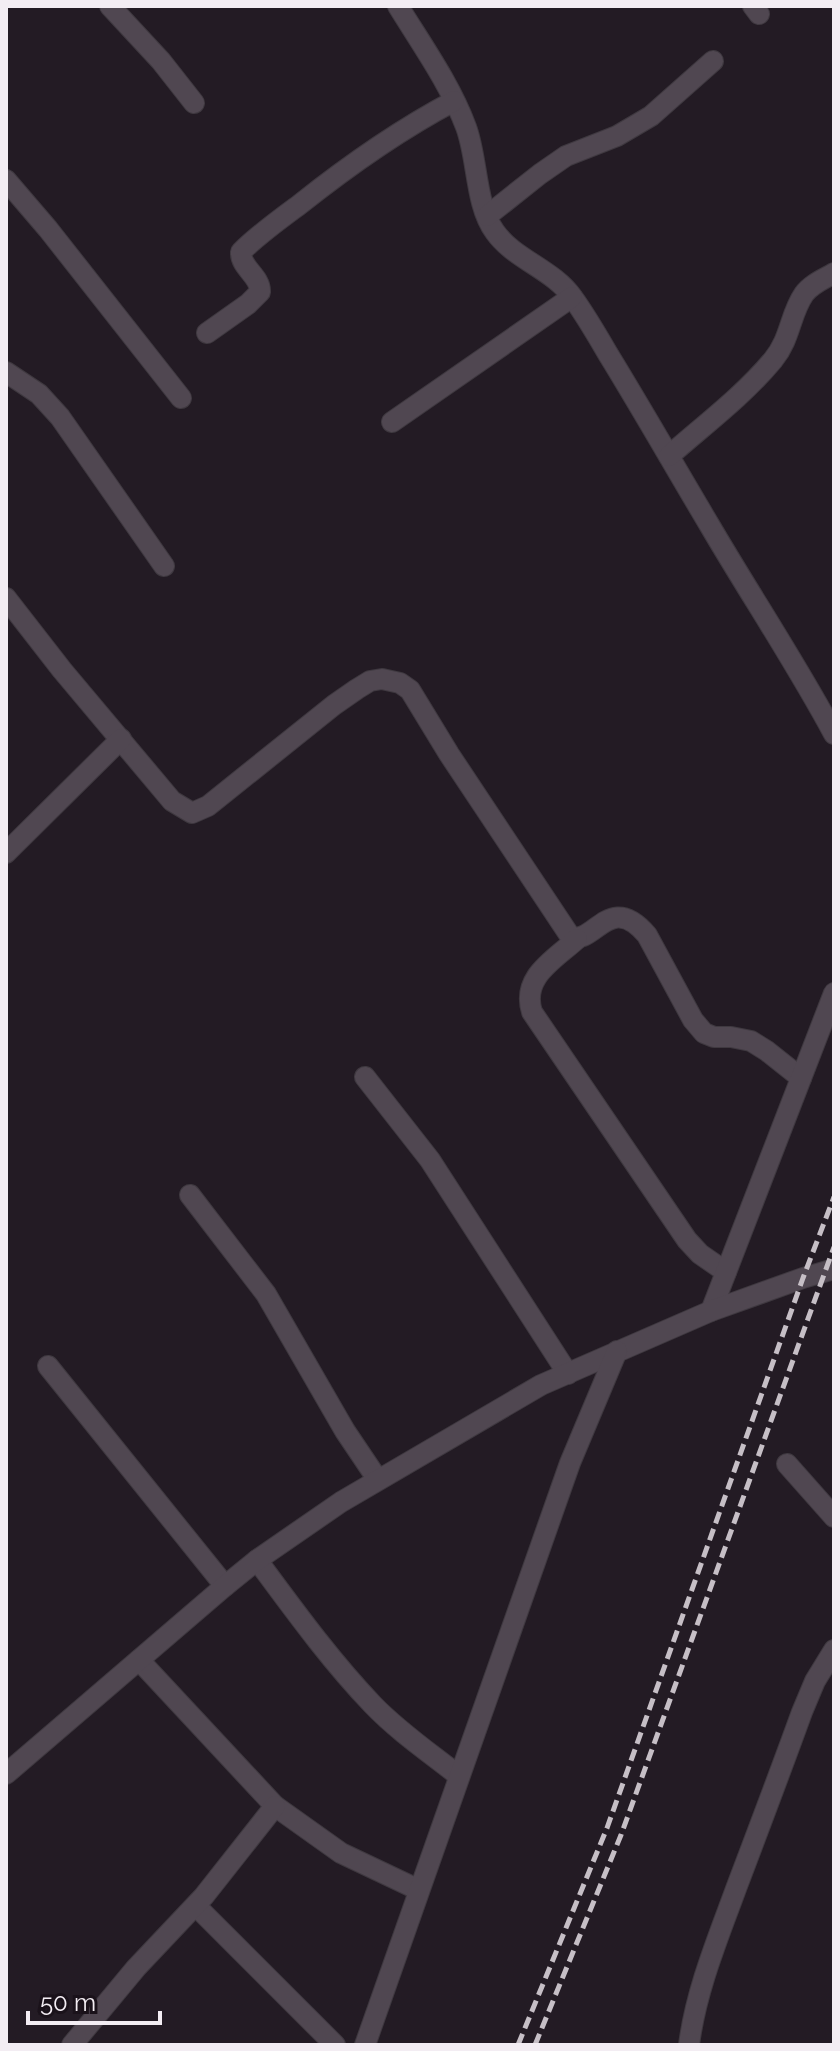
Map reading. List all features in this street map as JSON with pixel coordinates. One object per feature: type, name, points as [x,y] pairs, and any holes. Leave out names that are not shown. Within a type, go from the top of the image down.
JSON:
[{"type":"street","points":[[110,6],[161,61],[194,103]]},
{"type":"street","points":[[398,6],[454,101],[473,150],[487,216],[493,230],[506,245],[554,277],[572,297],[811,690],[834,734]]},
{"type":"street","points":[[487,216],[566,156],[617,136],[651,116],[713,61]]},
{"type":"street","points":[[207,333],[260,292],[260,283],[241,260],[241,252],[245,248],[361,159],[413,123],[454,101]]},
{"type":"street","points":[[6,180],[181,398]]},
{"type":"street","points":[[669,456],[765,369],[789,334],[804,294],[811,286],[834,273]]},
{"type":"street","points":[[392,422],[572,297]]},
{"type":"street","points":[[6,372],[39,394],[60,417],[164,566]]},
{"type":"street","points":[[6,598],[172,801],[192,813],[208,806],[357,689],[370,681],[382,679],[400,683],[410,690],[564,929],[577,939]]},
{"type":"street","points":[[6,853],[121,739]]},
{"type":"street","points":[[726,1272],[700,1254],[687,1240],[532,1012],[528,1001],[529,988],[534,979],[577,939],[608,919],[630,919],[647,935],[693,1020],[704,1033],[751,1041],[801,1078]]},
{"type":"street","points":[[711,1311],[834,993]]},
{"type":"street","points":[[365,1077],[430,1160],[568,1374]]},
{"type":"street","points":[[190,1195],[266,1294],[345,1431],[378,1480]]},
{"type":"street","points":[[6,1774],[257,1560],[341,1502],[541,1385],[711,1311],[834,1269]]},
{"type":"street","points":[[365,2045],[570,1463],[617,1351]]},
{"type":"street","points":[[48,1366],[225,1586]]},
{"type":"street","points":[[787,1464],[834,1517]]},
{"type":"street","points":[[257,1560],[317,1639],[375,1706],[459,1776]]},
{"type":"street","points":[[689,2045],[700,1990],[723,1924],[802,1712],[815,1681],[834,1650]]},
{"type":"street","points":[[139,1660],[275,1806],[341,1853],[419,1890]]},
{"type":"street","points":[[72,2045],[136,1968],[196,1906],[275,1806]]},
{"type":"street","points":[[196,1906],[335,2045]]},
{"type":"railway","points":[[518,2045],[607,1828],[834,1197]]},
{"type":"railway","points":[[535,2045],[621,1835],[834,1247]]}]
